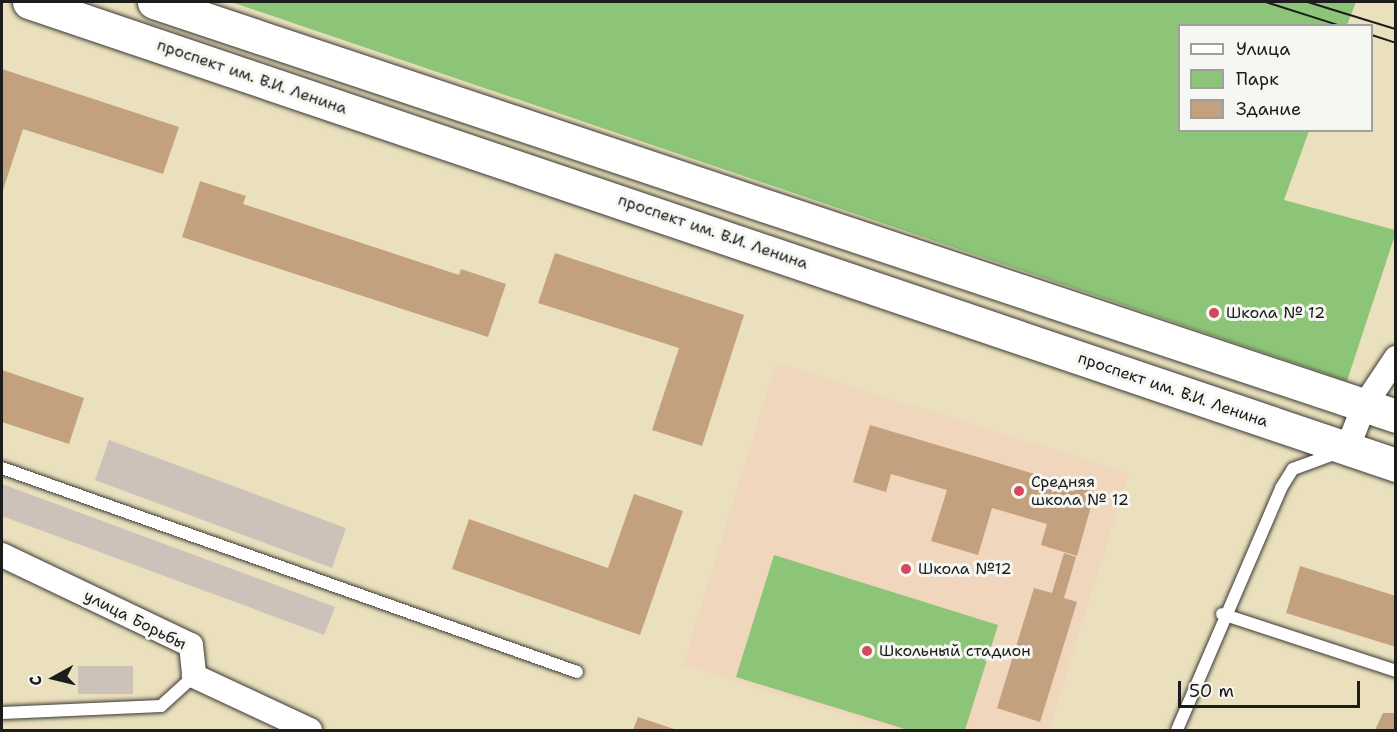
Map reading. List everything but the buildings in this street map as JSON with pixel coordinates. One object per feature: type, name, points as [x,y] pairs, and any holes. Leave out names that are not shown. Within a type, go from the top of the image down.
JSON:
[{"type":"main road","name":"проспект им. В.И. Ленина","points":[[29,2],[1395,465]]},
{"type":"main road","points":[[154,2],[1395,416]]},
{"type":"street","points":[[1347,449],[1364,406],[1395,358]]},
{"type":"street","name":"улица Борьбы","points":[[2,555],[191,645],[194,676]]},
{"type":"street","points":[[194,676],[310,730]]},
{"type":"lane","points":[[1177,730],[1222,614],[1293,469],[1347,449]]},
{"type":"lane","points":[[2,468],[576,672]]},
{"type":"lane","points":[[1222,614],[1395,671]]},
{"type":"lane","points":[[2,713],[161,706],[194,676]]},
{"type":"shaded area","name":"Школа №12","points":[[776,363],[1129,473],[1049,730],[894,730],[683,665]]},
{"type":"shaded area","points":[[109,440],[346,528],[332,568],[95,480]]},
{"type":"shaded area","points":[[2,484],[335,607],[324,635],[2,516]]},
{"type":"shaded area","points":[[78,666],[133,666],[133,694],[78,694]]},
{"type":"green space","points":[[231,2],[1356,2],[1347,24],[1178,24],[1178,132],[1309,132],[1284,200],[1395,230],[1347,381]]},
{"type":"green space","name":"Школьный стадион","points":[[774,555],[998,625],[965,730],[908,730],[736,677]]},
{"type":"tram line","points":[[1266,2],[1335,24]]},
{"type":"tram line","points":[[1308,2],[1396,29]]},
{"type":"tram line","points":[[1373,35],[1396,43]]},
{"type":"place","name":"Школа № 12","points":[[1214,313]]},
{"type":"place","name":"Средняя школа № 12","points":[[1019,491]]},
{"type":"place","name":"Школа №12","points":[[906,569]]},
{"type":"place","name":"Школьный стадион","points":[[867,651]]}]
